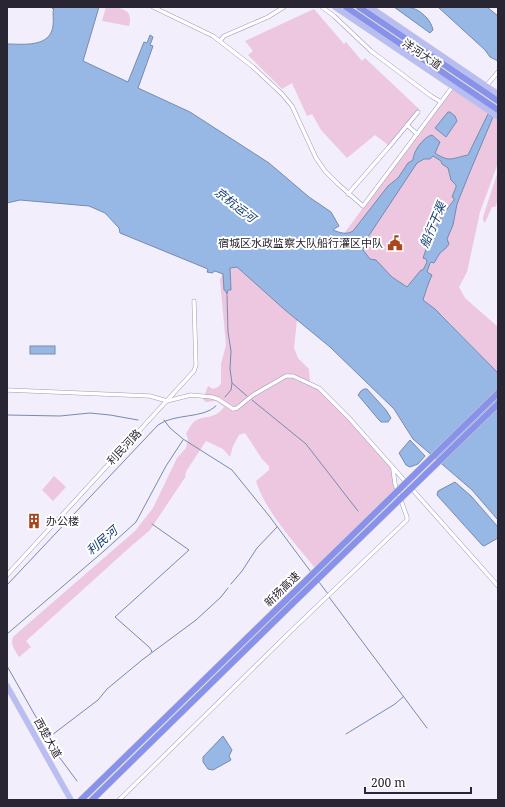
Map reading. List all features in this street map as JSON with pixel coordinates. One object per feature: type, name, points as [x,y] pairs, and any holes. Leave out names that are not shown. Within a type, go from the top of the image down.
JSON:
[{"type":"highway","name":"洋河大道","points":[[346,7],[498,110]]},
{"type":"highway","name":"洋河大道","points":[[359,7],[498,101]]},
{"type":"highway","name":"新扬高速","points":[[81,800],[498,393]]},
{"type":"highway","name":"新扬高速","points":[[92,800],[498,404]]},
{"type":"main road","name":"洋河大道","points":[[335,7],[498,117]]},
{"type":"main road","name":"洋河大道","points":[[370,7],[498,94]]},
{"type":"main road","name":"西楚大道","points":[[7,686],[71,800]]},
{"type":"street","points":[[153,7],[206,32],[220,41],[253,67],[289,101],[316,158],[328,174],[348,194],[363,206],[453,86]]},
{"type":"street","points":[[220,41],[224,36],[284,7]]},
{"type":"street","points":[[322,7],[371,50],[441,102]]},
{"type":"street","points":[[486,86],[497,73]]},
{"type":"street","points":[[348,194],[418,112]]},
{"type":"street","points":[[407,125],[417,134]]},
{"type":"street","name":"利民河路","points":[[7,575],[194,371],[196,365],[194,301]]},
{"type":"street","points":[[7,390],[150,396],[167,401],[191,395],[212,397],[218,399],[233,409],[237,408],[253,395],[286,376],[293,376],[312,384],[323,391],[349,418],[498,586]]},
{"type":"street","points":[[118,800],[335,588],[407,520],[408,517],[395,484],[393,469]]},
{"type":"shaded area","points":[[106,7],[125,10],[128,13],[130,20],[129,26],[102,21]]},
{"type":"shaded area","points":[[314,9],[344,44],[346,42],[362,61],[365,58],[419,109],[388,145],[375,135],[347,158],[321,130],[312,114],[307,116],[292,83],[282,89],[248,55],[253,51],[245,41]]},
{"type":"shaded area","points":[[452,88],[498,120],[498,163],[480,212],[467,272],[459,287],[465,298],[498,327],[498,373],[443,316],[340,239]]},
{"type":"shaded area","points":[[498,171],[498,200],[495,207],[492,207],[485,223],[483,217]]},
{"type":"shaded area","points":[[234,267],[238,267],[297,320],[294,348],[298,358],[309,369],[310,384],[333,400],[353,419],[395,468],[397,486],[315,568],[281,526],[266,504],[256,481],[269,470],[269,466],[262,459],[245,433],[239,435],[233,446],[230,457],[223,449],[206,441],[187,470],[186,476],[150,530],[26,641],[31,647],[19,657],[12,644],[14,636],[135,531],[153,508],[177,458],[186,448],[188,439],[186,434],[191,425],[198,419],[217,414],[224,407],[216,401],[206,402],[203,399],[208,386],[213,389],[221,384],[221,364],[226,345],[220,280],[225,272]]},
{"type":"shaded area","points":[[54,476],[66,487],[53,501],[42,490]]},
{"type":"water","name":"京杭运河","points":[[54,7],[99,7],[83,61],[128,82],[144,42],[147,43],[150,35],[153,37],[150,45],[153,46],[138,88],[190,112],[269,163],[309,197],[331,212],[339,226],[333,230],[341,233],[353,231],[388,186],[398,178],[408,163],[413,160],[417,149],[425,139],[432,135],[440,142],[435,153],[444,158],[451,159],[468,155],[488,114],[493,117],[457,204],[453,225],[447,239],[449,244],[440,253],[434,263],[430,263],[427,272],[432,275],[423,300],[435,309],[498,373],[498,520],[472,490],[413,439],[394,409],[330,347],[285,310],[237,267],[230,268],[231,290],[228,290],[227,294],[224,290],[223,274],[215,271],[212,273],[207,272],[208,269],[120,233],[119,228],[105,213],[89,206],[20,200],[7,203],[7,44],[35,43],[47,38],[51,33],[53,26]],"holes":[[[433,156],[441,161],[442,164],[448,168],[451,180],[456,185],[452,197],[454,200],[441,217],[434,231],[428,235],[428,244],[423,258],[426,259],[427,262],[423,270],[421,270],[407,287],[392,277],[376,260],[370,259],[363,250],[364,243],[417,163],[424,159],[430,159]]]},
{"type":"water","points":[[394,7],[408,7],[416,9],[427,18],[433,30],[430,33]]},
{"type":"water","points":[[438,7],[487,7],[498,16],[498,61],[490,57],[485,50]]},
{"type":"water","points":[[448,112],[455,116],[457,121],[446,137],[435,128]]},
{"type":"water","points":[[30,346],[55,346],[55,354],[30,354]]},
{"type":"water","points":[[364,389],[367,389],[386,410],[391,418],[388,422],[381,422],[358,395]]},
{"type":"water","points":[[410,440],[425,456],[418,464],[410,467],[406,465],[399,453]]},
{"type":"water","points":[[455,482],[471,496],[498,527],[498,538],[484,546],[482,545],[437,495],[438,491]]},
{"type":"water","points":[[223,736],[232,750],[229,756],[231,760],[213,770],[208,769],[203,762],[203,757]]},
{"type":"waterway","points":[[225,397],[231,390],[232,383],[230,369],[231,351],[228,332],[227,295]]},
{"type":"waterway","points":[[232,383],[247,396]]},
{"type":"waterway","points":[[252,400],[306,444],[358,511]]},
{"type":"waterway","points":[[7,585],[158,425],[172,419],[204,413],[216,406]]},
{"type":"waterway","points":[[7,415],[60,416],[90,413],[138,420]]},
{"type":"waterway","points":[[164,420],[170,428],[183,439],[232,470],[270,517],[311,572]]},
{"type":"waterway","name":"利民河","points":[[7,634],[136,522],[166,466],[183,440]]},
{"type":"waterway","points":[[151,652],[152,651],[149,647],[115,617],[189,550],[152,524]]},
{"type":"waterway","points":[[231,584],[242,571],[257,548],[277,527]]},
{"type":"waterway","points":[[319,582],[328,594]]},
{"type":"waterway","points":[[48,738],[98,700],[107,689],[142,660],[196,620],[221,597],[228,588]]},
{"type":"waterway","points":[[329,597],[427,728]]},
{"type":"waterway","points":[[7,666],[57,754],[77,781]]},
{"type":"waterway","points":[[346,734],[395,704],[403,697]]},
{"type":"place","name":"宿城区水政监察大队船行灌区中队","points":[[395,243]]},
{"type":"place","name":"办公楼","points":[[34,521]]},
{"type":"water label","name":"船行干渠","points":[[433,225]]}]
